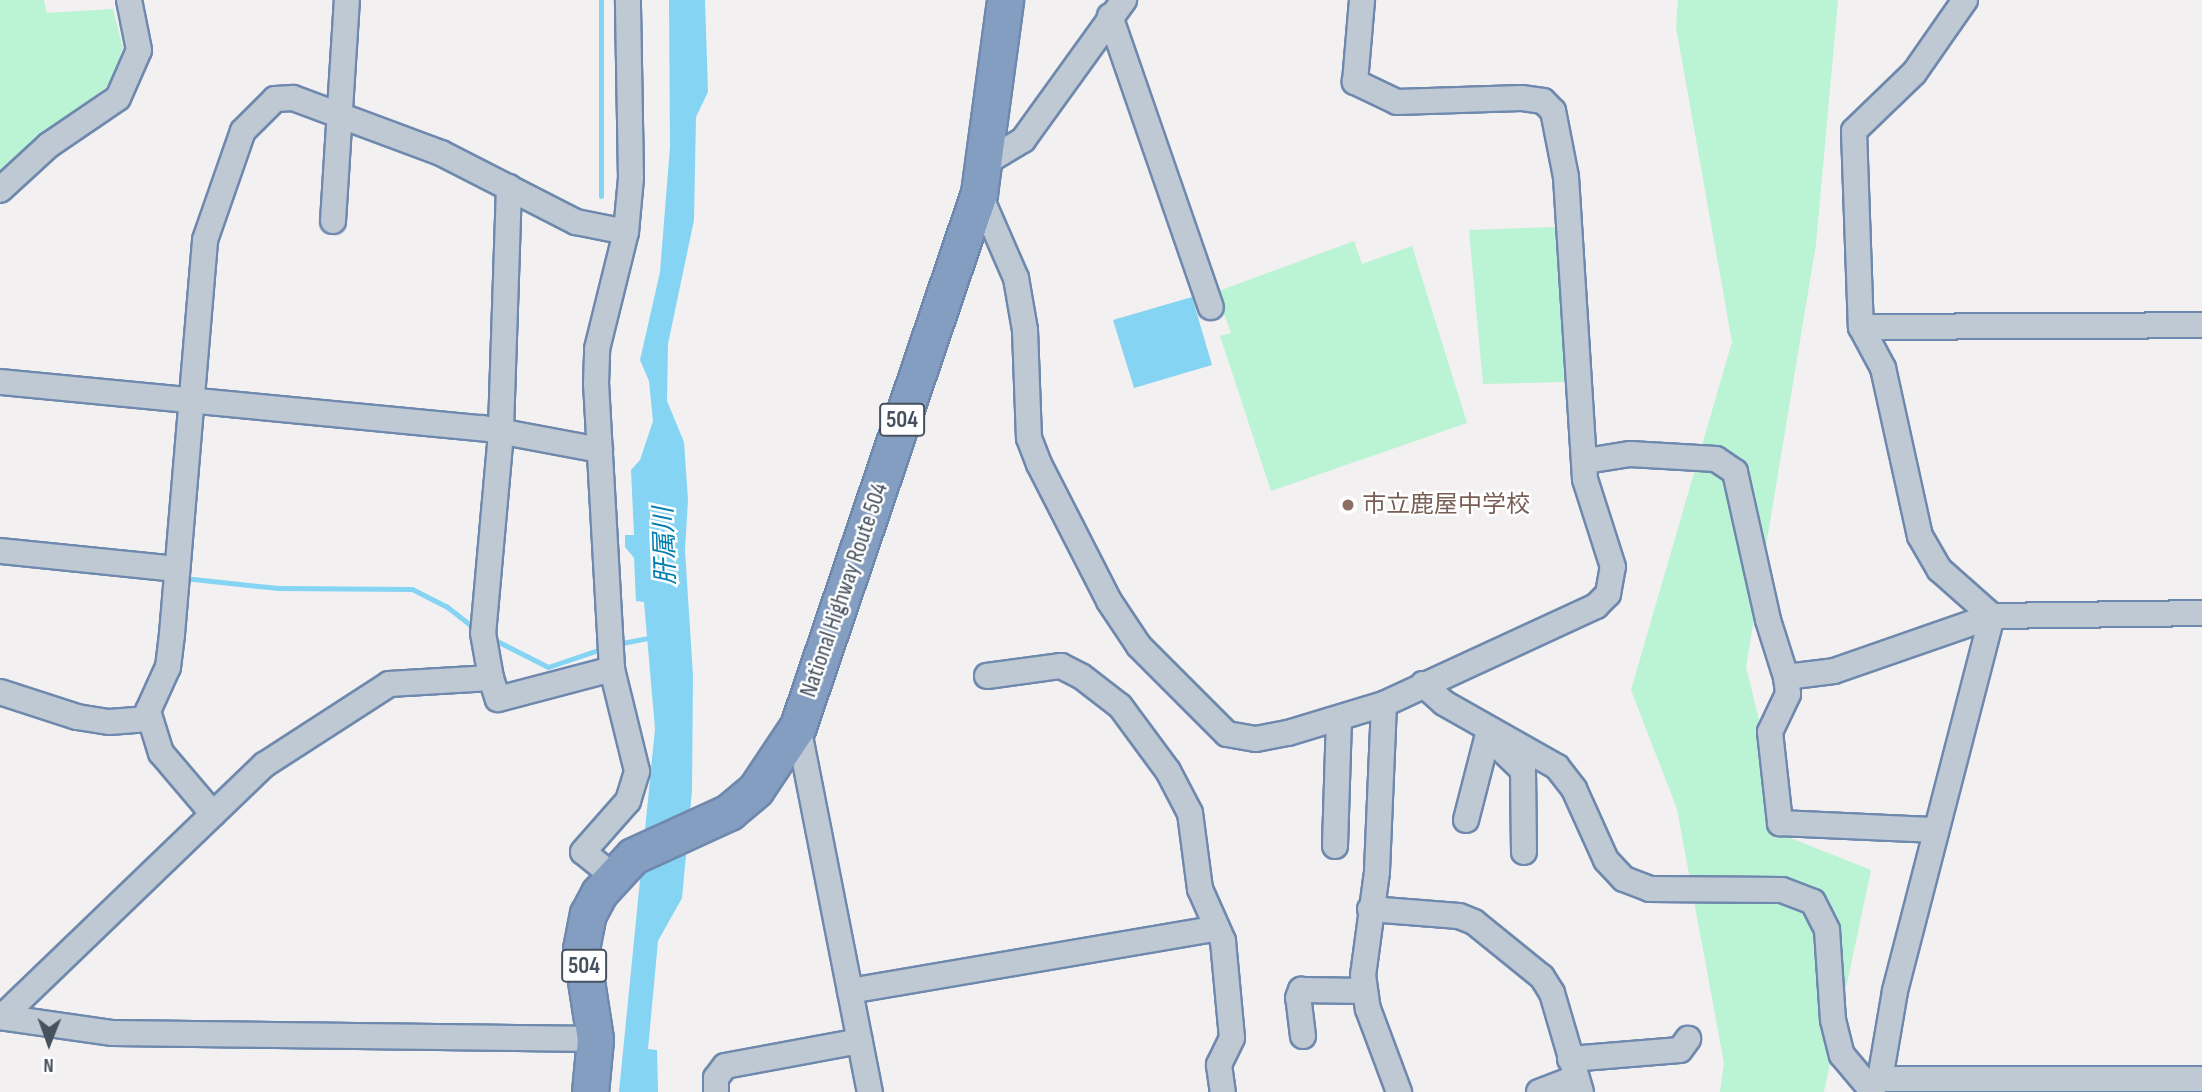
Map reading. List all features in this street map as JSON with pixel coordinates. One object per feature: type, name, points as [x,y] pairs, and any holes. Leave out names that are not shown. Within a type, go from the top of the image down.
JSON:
[{"type":"highway","name":"National Highway Route 504","points":[[623,866],[729,811],[772,771],[798,726],[981,179],[1005,0]]},
{"type":"highway","name":"504","points":[[590,1092],[595,1039],[581,950],[588,914],[623,866]]},
{"type":"street","points":[[0,190],[49,145],[118,98],[139,50],[129,0]]},
{"type":"street","points":[[333,221],[347,0]]},
{"type":"street","points":[[623,866],[583,852],[628,801],[637,771],[612,669],[597,349],[626,232],[631,178],[628,0]]},
{"type":"street","points":[[1117,8],[1023,140],[981,179],[1016,278],[1025,330],[1029,438],[1092,571],[1139,646],[1227,734],[1256,739],[1339,719],[1384,704],[1596,606],[1608,594],[1613,567],[1585,479],[1586,461],[1566,177],[1553,111],[1543,100],[1521,98],[1397,102],[1355,82],[1362,0]]},
{"type":"street","points":[[1965,0],[1914,73],[1854,131],[1861,327],[1883,368],[1920,536],[1940,570],[1992,616]]},
{"type":"street","points":[[1117,8],[1211,307]]},
{"type":"street","points":[[213,814],[161,753],[148,711],[168,667],[205,240],[243,131],[275,99],[293,98],[441,153],[576,222],[626,232]]},
{"type":"street","points":[[509,187],[501,433],[483,633],[491,678],[498,698],[612,669]]},
{"type":"street","points":[[1861,327],[2202,325]]},
{"type":"street","points":[[0,382],[501,433],[600,450]]},
{"type":"street","points":[[1586,461],[1630,454],[1716,459],[1735,472],[1768,620],[1786,677],[1788,694],[1770,732],[1780,823],[1936,830]]},
{"type":"street","points":[[0,551],[176,580]]},
{"type":"street","points":[[1786,677],[1834,671],[1992,616],[2202,612]]},
{"type":"street","points":[[1874,1086],[1895,992],[1992,616]]},
{"type":"street","points":[[987,676],[1060,666],[1120,706],[1168,771],[1190,813],[1200,890],[1223,941],[1233,1038],[1219,1065],[1223,1092]]},
{"type":"street","points":[[1,1017],[264,765],[389,684],[491,678]]},
{"type":"street","points":[[1423,684],[1444,703],[1486,733],[1557,767],[1574,789],[1606,860],[1624,879],[1650,889],[1782,890],[1813,902],[1827,930],[1833,1020],[1842,1055],[1874,1086],[2202,1079]]},
{"type":"street","points":[[0,692],[77,717],[109,722],[149,719]]},
{"type":"street","points":[[1384,704],[1378,860],[1363,944],[1365,991],[1399,1092]]},
{"type":"street","points":[[1335,846],[1339,719]]},
{"type":"street","points":[[798,726],[870,1092]]},
{"type":"street","points":[[1466,820],[1486,733]]},
{"type":"street","points":[[1486,733],[1523,771],[1524,852]]},
{"type":"street","points":[[1370,909],[1459,916],[1474,922],[1542,977],[1552,993],[1575,1076]]},
{"type":"street","points":[[850,991],[1217,928]]},
{"type":"street","points":[[1303,1036],[1298,998],[1301,990],[1365,991]]},
{"type":"street","points":[[1,1017],[113,1033],[595,1039]]},
{"type":"street","points":[[1539,1092],[1575,1076],[1680,1050],[1688,1039]]},
{"type":"street","points":[[716,1092],[716,1079],[725,1066],[860,1041]]},
{"type":"green space","points":[[0,0],[44,0],[47,13],[113,9],[123,48],[110,84],[0,170]]},
{"type":"green space","points":[[1678,0],[1838,0],[1816,244],[1746,667],[1788,837],[1871,870],[1824,1092],[1720,1092],[1724,1063],[1677,809],[1631,690],[1732,342],[1676,27]]},
{"type":"green space","points":[[1556,227],[1565,382],[1483,384],[1469,230]]},
{"type":"green space","points":[[1354,241],[1362,264],[1412,246],[1467,423],[1271,491],[1220,336],[1231,333],[1216,292]]},
{"type":"water","name":"肝属川","points":[[669,0],[705,0],[708,92],[696,117],[694,220],[668,344],[667,401],[684,442],[688,500],[685,550],[693,676],[692,791],[682,898],[658,941],[648,1049],[657,1050],[658,1092],[619,1092],[655,729],[644,602],[636,601],[634,558],[625,547],[625,535],[634,535],[631,470],[640,460],[653,421],[649,381],[640,360],[660,272],[670,147]]},
{"type":"water","points":[[1192,297],[1212,365],[1134,388],[1113,320]]},
{"type":"waterway","points":[[601,0],[601,196]]},
{"type":"waterway","points":[[184,578],[278,588],[412,589],[446,606],[472,626]]},
{"type":"waterway","points":[[617,644],[652,637]]},
{"type":"waterway","points":[[495,640],[548,667],[604,648]]},
{"type":"place","name":"市立鹿屋中学校","points":[[1348,505]]}]
